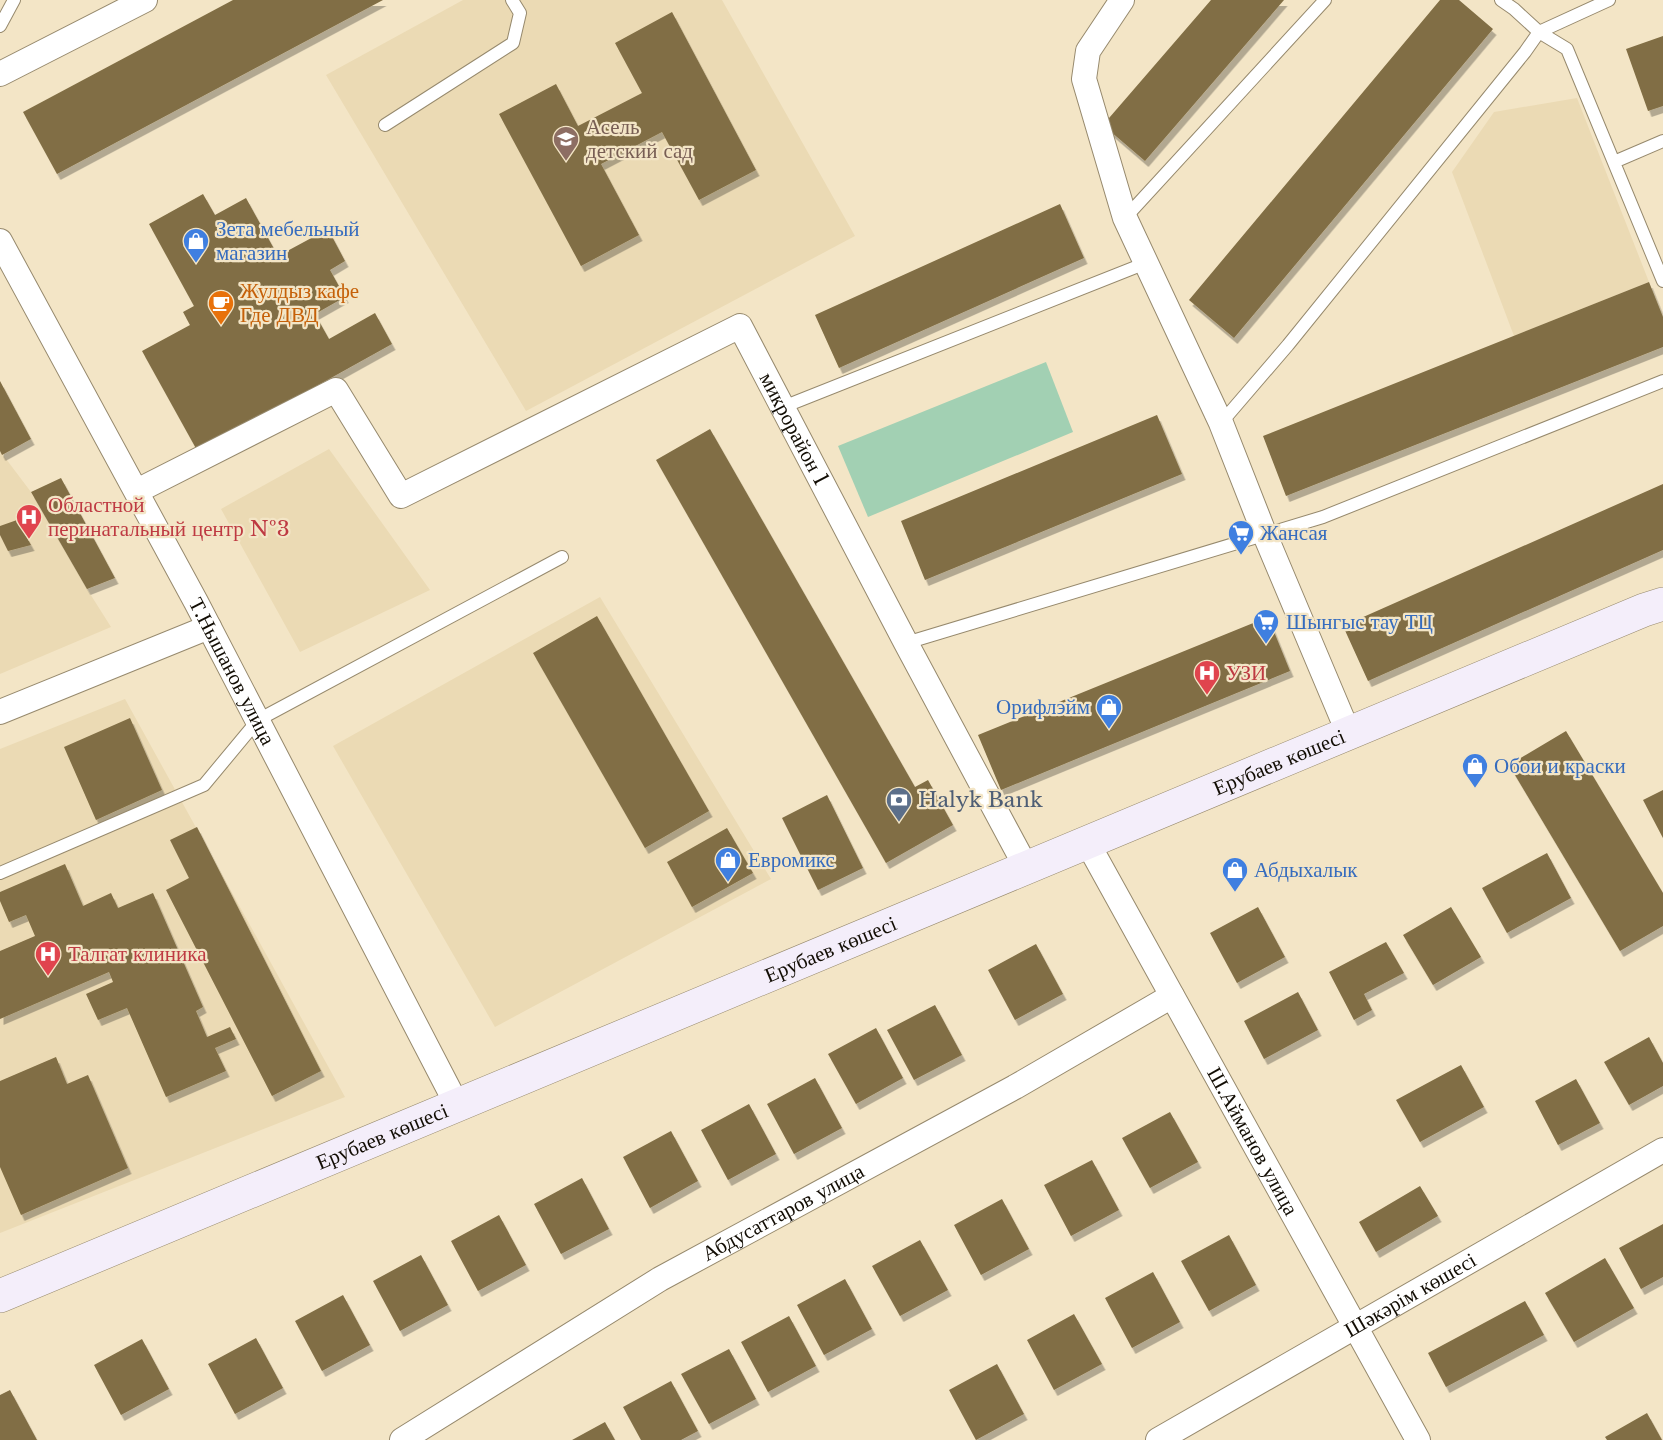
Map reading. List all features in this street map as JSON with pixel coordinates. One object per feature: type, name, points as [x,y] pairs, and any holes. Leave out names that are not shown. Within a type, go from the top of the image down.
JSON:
[{"type":"main road","name":"Ерубаев көшесі","points":[[0,1296],[1348,732],[1663,604]]},
{"type":"street","points":[[0,74],[145,0]]},
{"type":"street","points":[[1122,0],[1088,51],[1084,79],[1125,218],[1221,423],[1265,535],[1348,732]]},
{"type":"street","name":"Т.Нышанов улица","points":[[0,241],[209,627],[457,1105]]},
{"type":"street","name":"микрорайон 1","points":[[137,491],[336,390],[401,496],[740,326],[1026,867]]},
{"type":"street","points":[[0,712],[209,627]]},
{"type":"street","name":"Ш.Айманов улица","points":[[1087,842],[1418,1440]]},
{"type":"street","name":"Абдусаттаров улица","points":[[402,1440],[660,1279],[1015,1087],[1172,996]]},
{"type":"street","name":"Шәкәрім көшесі","points":[[1158,1440],[1663,1150]]},
{"type":"lane","points":[[0,26],[14,0]]},
{"type":"lane","points":[[385,125],[513,42],[520,14],[512,0]]},
{"type":"lane","points":[[1125,218],[1325,0]]},
{"type":"lane","points":[[1501,0],[1539,32],[1567,49],[1663,281]]},
{"type":"lane","points":[[1221,423],[1303,327],[1539,32],[1609,0]]},
{"type":"lane","points":[[1614,162],[1663,141]]},
{"type":"lane","points":[[783,408],[1146,263]]},
{"type":"lane","points":[[906,643],[1323,517],[1663,381]]},
{"type":"lane","points":[[0,873],[204,785],[258,720],[562,557]]},
{"type":"shaded area","points":[[463,0],[722,0],[855,236],[526,411],[326,75]]},
{"type":"shaded area","points":[[1577,98],[1649,282],[1514,336],[1452,172],[1494,112]]},
{"type":"shaded area","points":[[329,449],[430,590],[300,652],[221,509]]},
{"type":"shaded area","name":"Областной перинатальный центр №3","points":[[0,451],[31,492],[111,627],[0,674]]},
{"type":"shaded area","points":[[600,597],[771,879],[495,1027],[333,746]]},
{"type":"shaded area","points":[[125,699],[345,1097],[0,1233],[0,749]]},
{"type":"green space","points":[[1046,362],[1073,432],[868,517],[838,446]]},
{"type":"building","points":[[233,0],[383,0],[57,174],[23,112]]},
{"type":"building","points":[[1211,0],[1284,0],[1145,161],[1103,125]]},
{"type":"building","points":[[1440,0],[1459,0],[1493,29],[1234,338],[1189,300]]},
{"type":"building","points":[[672,12],[756,170],[699,200],[662,132],[601,164],[639,235],[581,266],[499,114],[556,84],[578,126],[642,93],[615,43]]},
{"type":"building","points":[[1663,36],[1663,106],[1648,111],[1626,49]]},
{"type":"building","points":[[203,194],[215,215],[246,198],[278,256],[328,229],[345,261],[330,270],[345,297],[315,314],[329,339],[375,313],[392,344],[198,452],[142,351],[190,325],[183,312],[194,306],[149,224]]},
{"type":"building","points":[[1060,204],[1084,258],[839,368],[815,315]]},
{"type":"building","points":[[1649,282],[1663,317],[1663,347],[1286,496],[1263,436]]},
{"type":"building","points":[[0,381],[31,439],[2,455],[0,451]]},
{"type":"building","points":[[1157,415],[1182,474],[925,580],[901,521]]},
{"type":"building","points":[[710,429],[915,787],[928,780],[953,825],[886,863],[656,460]]},
{"type":"building","points":[[61,478],[115,578],[87,589],[31,492]]},
{"type":"building","points":[[1663,484],[1663,550],[1368,681],[1343,626]]},
{"type":"building","points":[[17,520],[31,545],[8,551],[0,535],[0,526]]},
{"type":"building","points":[[597,616],[709,811],[645,848],[533,653]]},
{"type":"building","points":[[1268,617],[1290,671],[1001,790],[978,735]]},
{"type":"building","points":[[130,718],[162,790],[96,820],[64,747]]},
{"type":"building","points":[[1566,731],[1663,893],[1663,926],[1620,951],[1509,765]]},
{"type":"building","points":[[1663,790],[1663,838],[1643,800]]},
{"type":"building","points":[[827,795],[863,868],[818,890],[782,818]]},
{"type":"building","points":[[197,827],[321,1071],[272,1096],[166,890],[189,878],[170,840]]},
{"type":"building","points":[[727,828],[753,873],[692,907],[667,862]]},
{"type":"building","points":[[1547,853],[1571,898],[1507,933],[1482,888]]},
{"type":"building","name":"Талгат клиника","points":[[65,864],[83,906],[111,893],[118,908],[153,893],[203,1007],[196,1011],[207,1037],[230,1027],[236,1039],[215,1048],[226,1071],[166,1097],[127,1008],[98,1020],[86,994],[113,982],[109,972],[0,1019],[0,951],[35,936],[26,915],[9,922],[0,901],[0,892]]},
{"type":"building","points":[[1258,907],[1285,957],[1237,983],[1210,933]]},
{"type":"building","points":[[1451,907],[1481,957],[1433,985],[1403,935]]},
{"type":"building","points":[[1386,942],[1404,973],[1364,994],[1372,1010],[1354,1020],[1329,972]]},
{"type":"building","points":[[1036,944],[1063,994],[1015,1020],[988,970]]},
{"type":"building","points":[[1298,992],[1318,1030],[1264,1059],[1244,1021]]},
{"type":"building","points":[[935,1005],[962,1055],[914,1080],[887,1030]]},
{"type":"building","points":[[876,1028],[903,1078],[856,1104],[828,1054]]},
{"type":"building","points":[[1649,1037],[1663,1063],[1663,1086],[1629,1105],[1604,1062]]},
{"type":"building","points":[[56,1057],[67,1084],[88,1075],[128,1168],[21,1215],[0,1167],[0,1081]]},
{"type":"building","points":[[1461,1065],[1484,1107],[1420,1142],[1396,1100]]},
{"type":"building","points":[[815,1078],[842,1128],[794,1154],[767,1104]]},
{"type":"building","points":[[1576,1079],[1600,1123],[1558,1145],[1535,1101]]},
{"type":"building","points":[[749,1104],[776,1154],[728,1180],[701,1130]]},
{"type":"building","points":[[1170,1112],[1198,1162],[1150,1188],[1122,1138]]},
{"type":"building","points":[[671,1131],[698,1181],[650,1208],[623,1157]]},
{"type":"building","points":[[1092,1160],[1119,1210],[1071,1236],[1044,1185]]},
{"type":"building","points":[[582,1178],[609,1229],[561,1254],[534,1204]]},
{"type":"building","points":[[1420,1186],[1438,1216],[1376,1252],[1359,1222]]},
{"type":"building","points":[[1002,1199],[1029,1249],[981,1275],[954,1225]]},
{"type":"building","points":[[499,1215],[526,1265],[478,1291],[451,1241]]},
{"type":"building","points":[[1663,1224],[1663,1277],[1641,1289],[1619,1248]]},
{"type":"building","points":[[1229,1235],[1256,1285],[1209,1311],[1181,1261]]},
{"type":"building","points":[[920,1240],[948,1290],[900,1316],[872,1266]]},
{"type":"building","points":[[421,1255],[448,1305],[400,1331],[373,1281]]},
{"type":"building","points":[[1605,1258],[1634,1308],[1574,1342],[1545,1293]]},
{"type":"building","points":[[1153,1272],[1180,1322],[1132,1348],[1105,1298]]},
{"type":"building","points":[[845,1279],[872,1329],[824,1355],[797,1305]]},
{"type":"building","points":[[343,1295],[370,1345],[322,1371],[295,1321]]},
{"type":"building","points":[[1525,1301],[1544,1335],[1446,1387],[1428,1353]]},
{"type":"building","points":[[1074,1314],[1102,1364],[1054,1390],[1027,1340]]},
{"type":"building","points":[[789,1316],[816,1366],[768,1392],[741,1342]]},
{"type":"building","points":[[256,1338],[283,1388],[235,1414],[208,1364]]},
{"type":"building","points":[[142,1339],[169,1389],[121,1415],[94,1365]]},
{"type":"building","points":[[729,1349],[756,1399],[709,1424],[681,1374]]},
{"type":"building","points":[[997,1364],[1024,1414],[976,1440],[949,1390]]},
{"type":"building","points":[[671,1381],[698,1431],[681,1440],[641,1440],[623,1407]]},
{"type":"building","points":[[10,1390],[37,1440],[0,1440],[0,1395]]},
{"type":"building","points":[[1647,1413],[1662,1440],[1607,1440],[1605,1437]]},
{"type":"building","points":[[605,1422],[615,1440],[572,1440]]},
{"type":"place","name":"Асель детский сад","points":[[566,162]]},
{"type":"place","name":"Зета мебельный магазин","points":[[196,264]]},
{"type":"place","name":"Жулдыз кафе Где ДВД","points":[[221,326]]},
{"type":"place","name":"Областной перинатальный центр №3","points":[[29,540]]},
{"type":"place","name":"Жансая","points":[[1241,556]]},
{"type":"place","name":"Шынгыс тау ТЦ","points":[[1266,645]]},
{"type":"place","name":"УЗИ","points":[[1207,696]]},
{"type":"place","name":"Орифлэйм","points":[[1109,730]]},
{"type":"place","name":"Обои и краски","points":[[1475,789]]},
{"type":"place","name":"Halyk Bank","points":[[899,823]]},
{"type":"place","name":"Евромикс","points":[[728,883]]},
{"type":"place","name":"Абдыхалык","points":[[1235,893]]},
{"type":"place","name":"Талгат клиника","points":[[48,977]]}]
